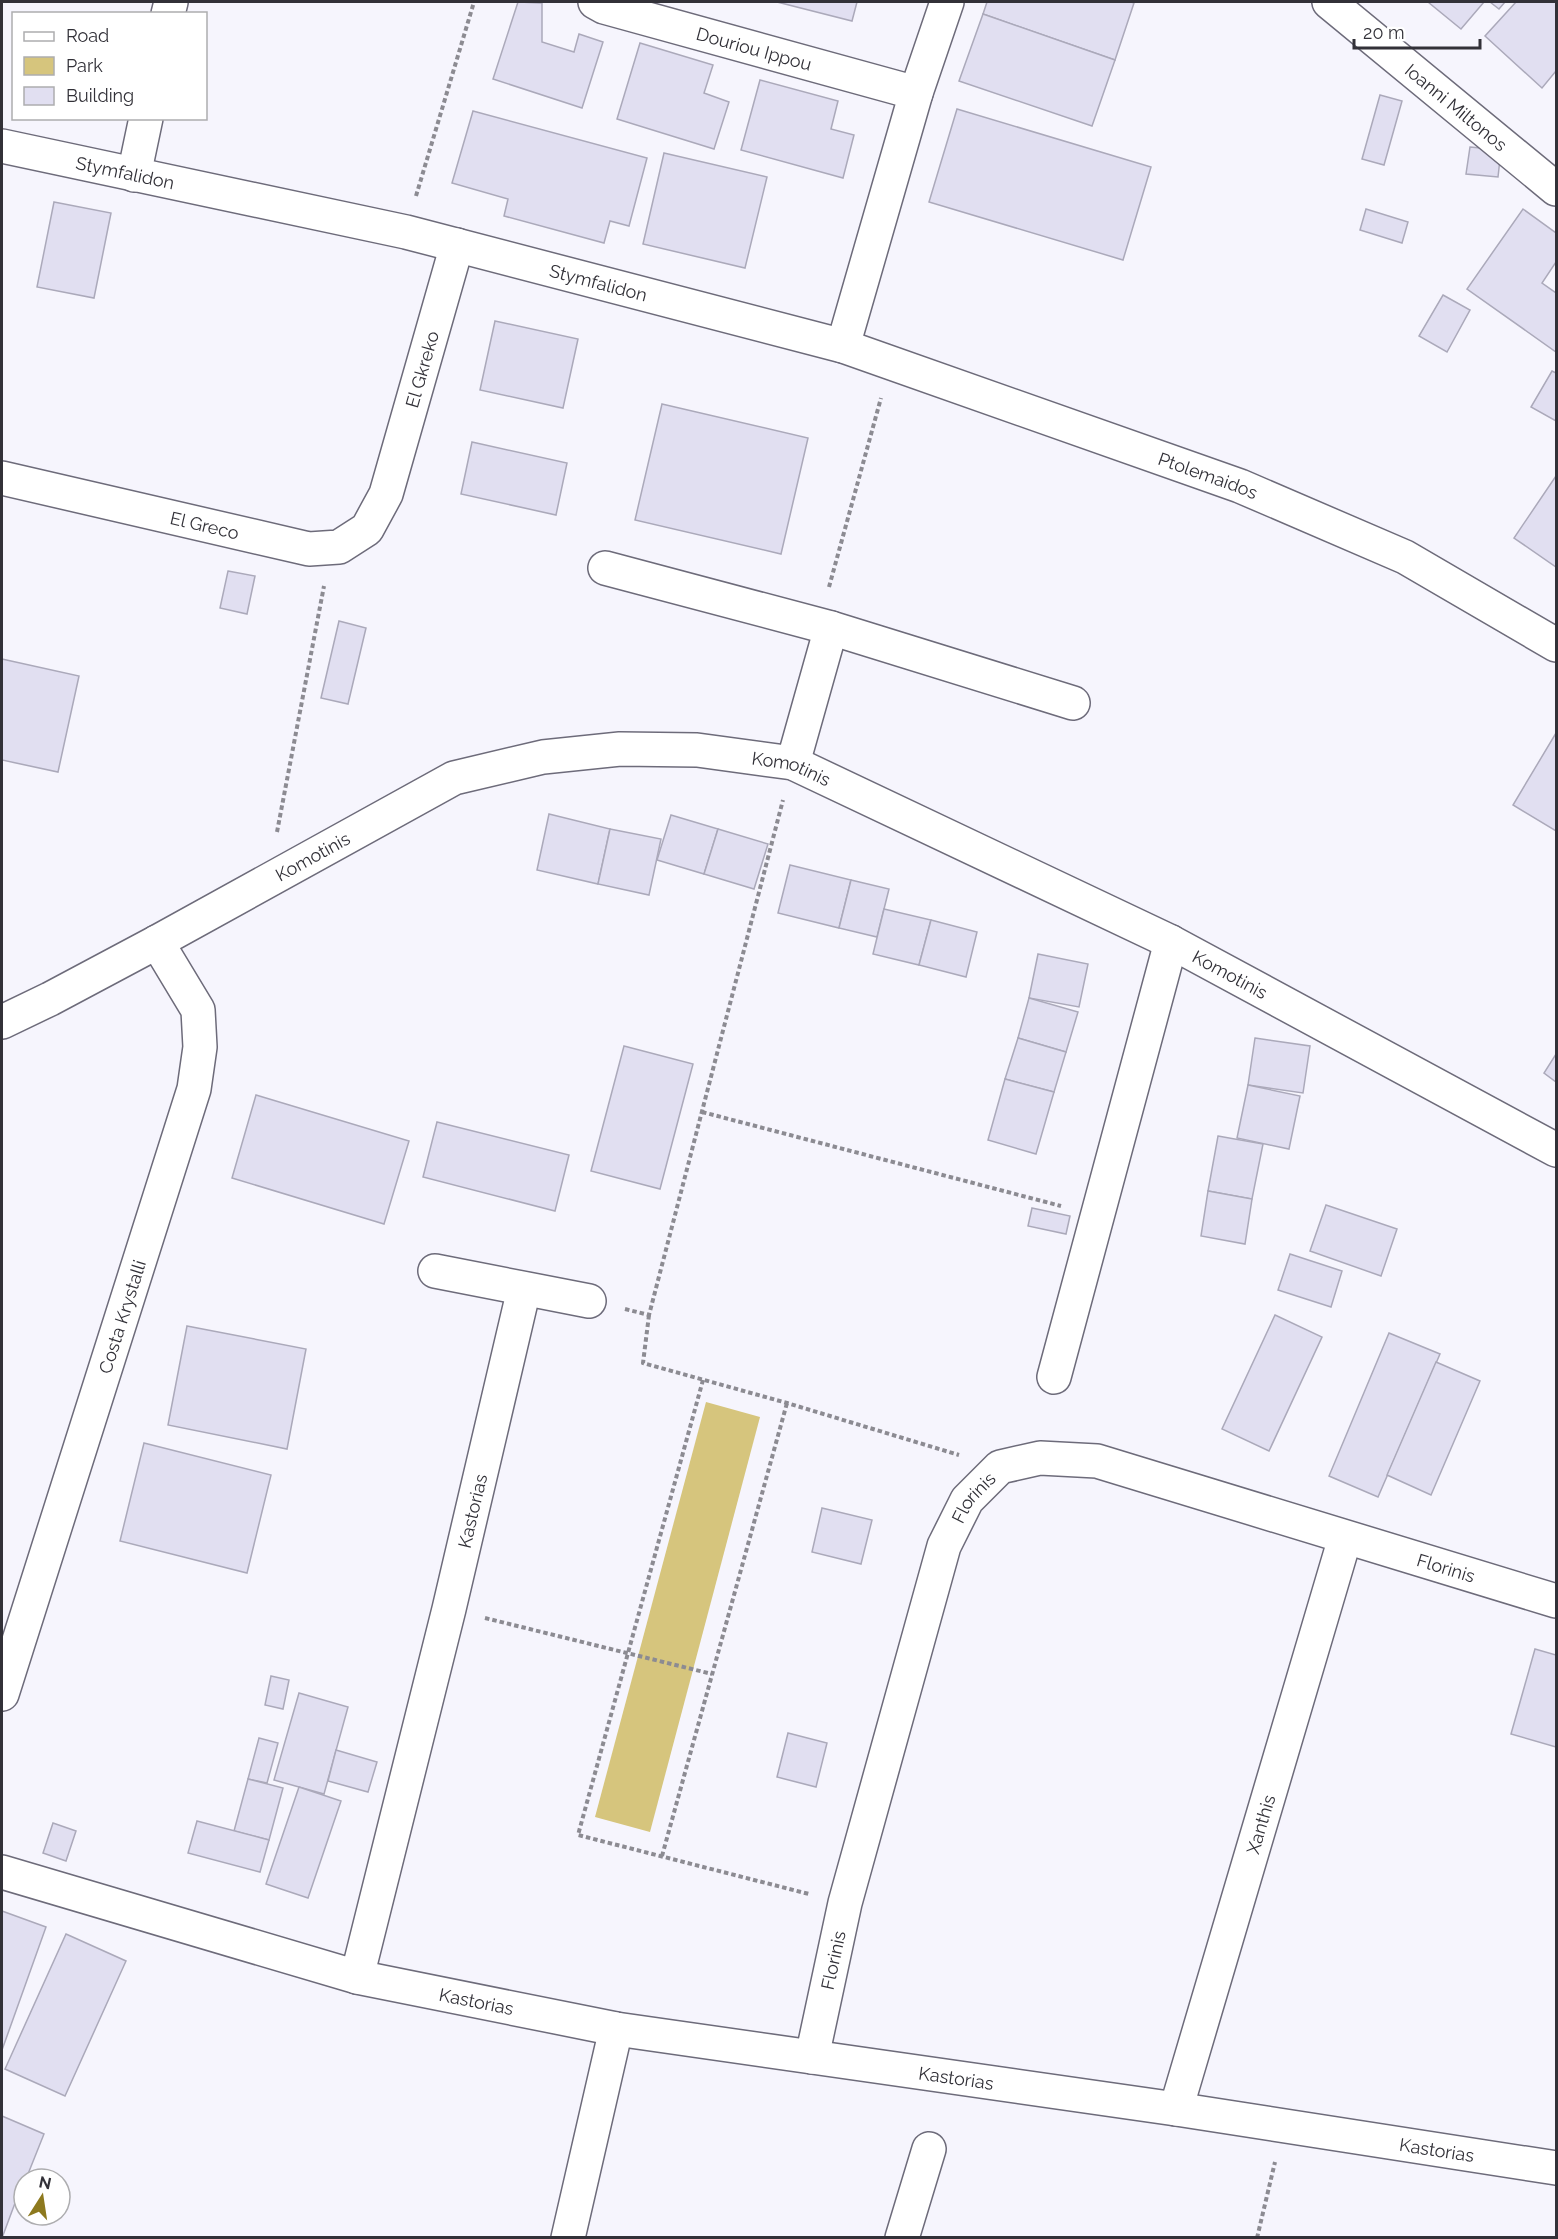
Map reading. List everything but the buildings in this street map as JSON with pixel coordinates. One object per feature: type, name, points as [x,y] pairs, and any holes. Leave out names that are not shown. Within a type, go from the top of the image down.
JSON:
[{"type":"street","name":"Douriou Ippou","points":[[595,2],[616,10],[916,93]]},
{"type":"street","points":[[843,346],[916,93],[947,2]]},
{"type":"street","name":"Ioanni Miltonos","points":[[1329,2],[1557,189]]},
{"type":"street","points":[[134,175],[146,120]]},
{"type":"street","name":"Stymfalidon","points":[[2,146],[406,232],[843,346]]},
{"type":"street","name":"El Gkreko","points":[[386,494],[457,245]]},
{"type":"street","name":"Ptolemaidos","points":[[843,346],[1240,486],[1405,557],[1557,645]]},
{"type":"street","name":"El Greco","points":[[2,478],[309,549],[339,547],[367,529],[386,494]]},
{"type":"street","points":[[605,568],[825,626],[1073,703]]},
{"type":"street","points":[[793,763],[825,626]]},
{"type":"street","name":"Komotinis","points":[[2,1022],[157,942],[454,778],[543,757],[620,749],[697,750],[793,763],[1171,942],[1557,1150]]},
{"type":"street","name":"Costa Krystalli","points":[[2,1694],[194,1089],[200,1047],[198,1010],[157,942]]},
{"type":"street","points":[[1054,1377],[1171,942]]},
{"type":"street","points":[[435,1271],[589,1301]]},
{"type":"street","name":"Kastorias","points":[[357,1977],[449,1609],[524,1289]]},
{"type":"street","name":"Florinis","points":[[812,2057],[845,1903],[944,1546],[967,1500],[1000,1467],[1040,1458],[1096,1461],[1557,1601]]},
{"type":"street","name":"Xanthis","points":[[1176,2109],[1345,1538]]},
{"type":"street","name":"Kastorias","points":[[2,1872],[357,1977],[616,2028],[1176,2109],[1557,2168]]},
{"type":"street","points":[[568,2238],[616,2028]]},
{"type":"street","points":[[902,2238],[929,2149]]},
{"type":"path","points":[[406,232],[474,2]]},
{"type":"path","points":[[825,626],[891,363]]},
{"type":"path","points":[[267,882],[331,548]]},
{"type":"path","points":[[793,763],[649,1315],[643,1363],[787,1403],[1000,1467]]},
{"type":"path","points":[[702,1112],[1097,1216]]},
{"type":"path","points":[[589,1301],[649,1315]]},
{"type":"path","points":[[703,1380],[578,1834],[845,1903]]},
{"type":"path","points":[[662,1856],[787,1403]]},
{"type":"path","points":[[449,1609],[712,1674]]},
{"type":"path","points":[[1257,2238],[1284,2126]]},
{"type":"green space","points":[[706,1402],[760,1417],[650,1832],[595,1817]]}]
